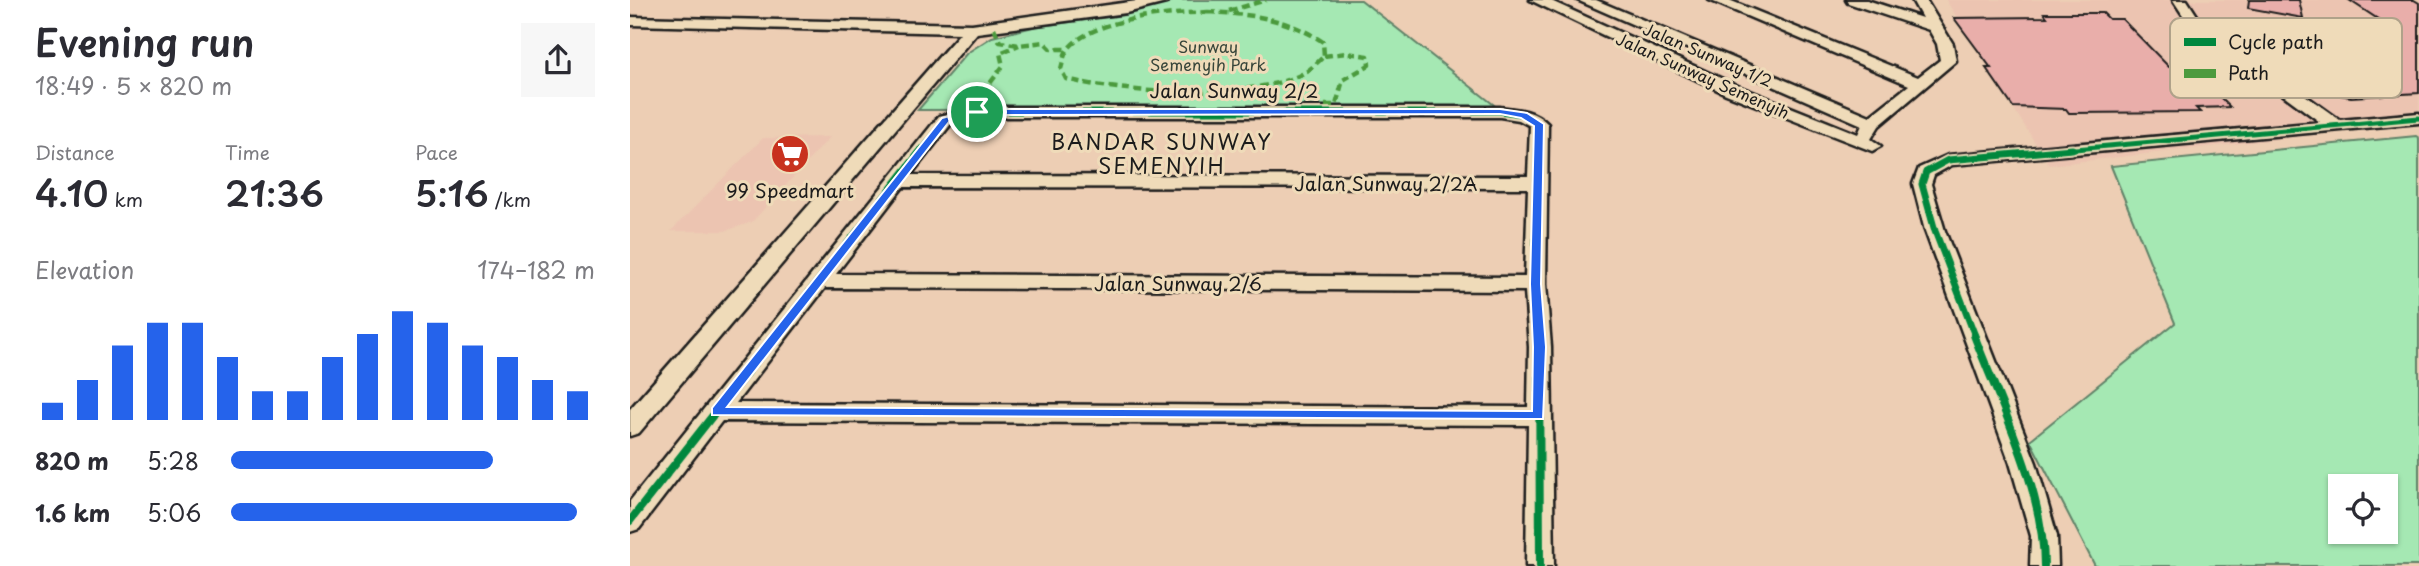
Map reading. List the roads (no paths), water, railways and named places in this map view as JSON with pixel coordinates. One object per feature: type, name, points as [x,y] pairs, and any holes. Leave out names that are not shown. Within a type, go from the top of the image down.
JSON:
[{"type":"street","points":[[630,21],[781,23],[832,28],[972,29],[1126,9],[1160,0]]},
{"type":"street","name":"Jalan Sunway Semenyih","points":[[1537,0],[1732,90],[1841,135],[1866,144],[1872,123]]},
{"type":"street","name":"Jalan Sunway 1/2","points":[[1584,0],[1872,123]]},
{"type":"street","points":[[1716,0],[1921,84]]},
{"type":"street","points":[[1853,0],[1932,26]]},
{"type":"street","points":[[1841,135],[1851,128],[1872,123],[1948,61],[1945,44],[1919,0]]},
{"type":"street","points":[[2180,0],[2193,18]]},
{"type":"street","points":[[630,35],[766,34],[832,28]]},
{"type":"street","points":[[630,426],[972,29]]},
{"type":"street","points":[[2299,98],[2339,127]]},
{"type":"street","name":"Jalan Sunway 2/2","points":[[897,181],[945,120],[977,112],[1500,112],[1523,115],[1539,124],[1538,182]]},
{"type":"street","points":[[2044,566],[2044,536],[2023,463],[1935,231],[1922,184],[1926,172],[1948,160],[2419,118]]},
{"type":"street","points":[[630,521],[897,181]]},
{"type":"street","name":"Jalan Sunway 2/2A","points":[[897,181],[1538,182]]},
{"type":"street","points":[[1538,182],[1535,284],[1539,347],[1540,566]]},
{"type":"street","name":"Jalan Sunway 2/6","points":[[820,281],[1535,284]]},
{"type":"street","points":[[716,412],[1539,416]]},
{"type":"place","name":"99 Speedmart","points":[[790,154]]},
{"type":"district","name":"BANDAR SUNWAY SEMENYIH","points":[[1162,153]]},
{"type":"park label","name":"Sunway Semenyih Park","points":[[1208,55]]}]
